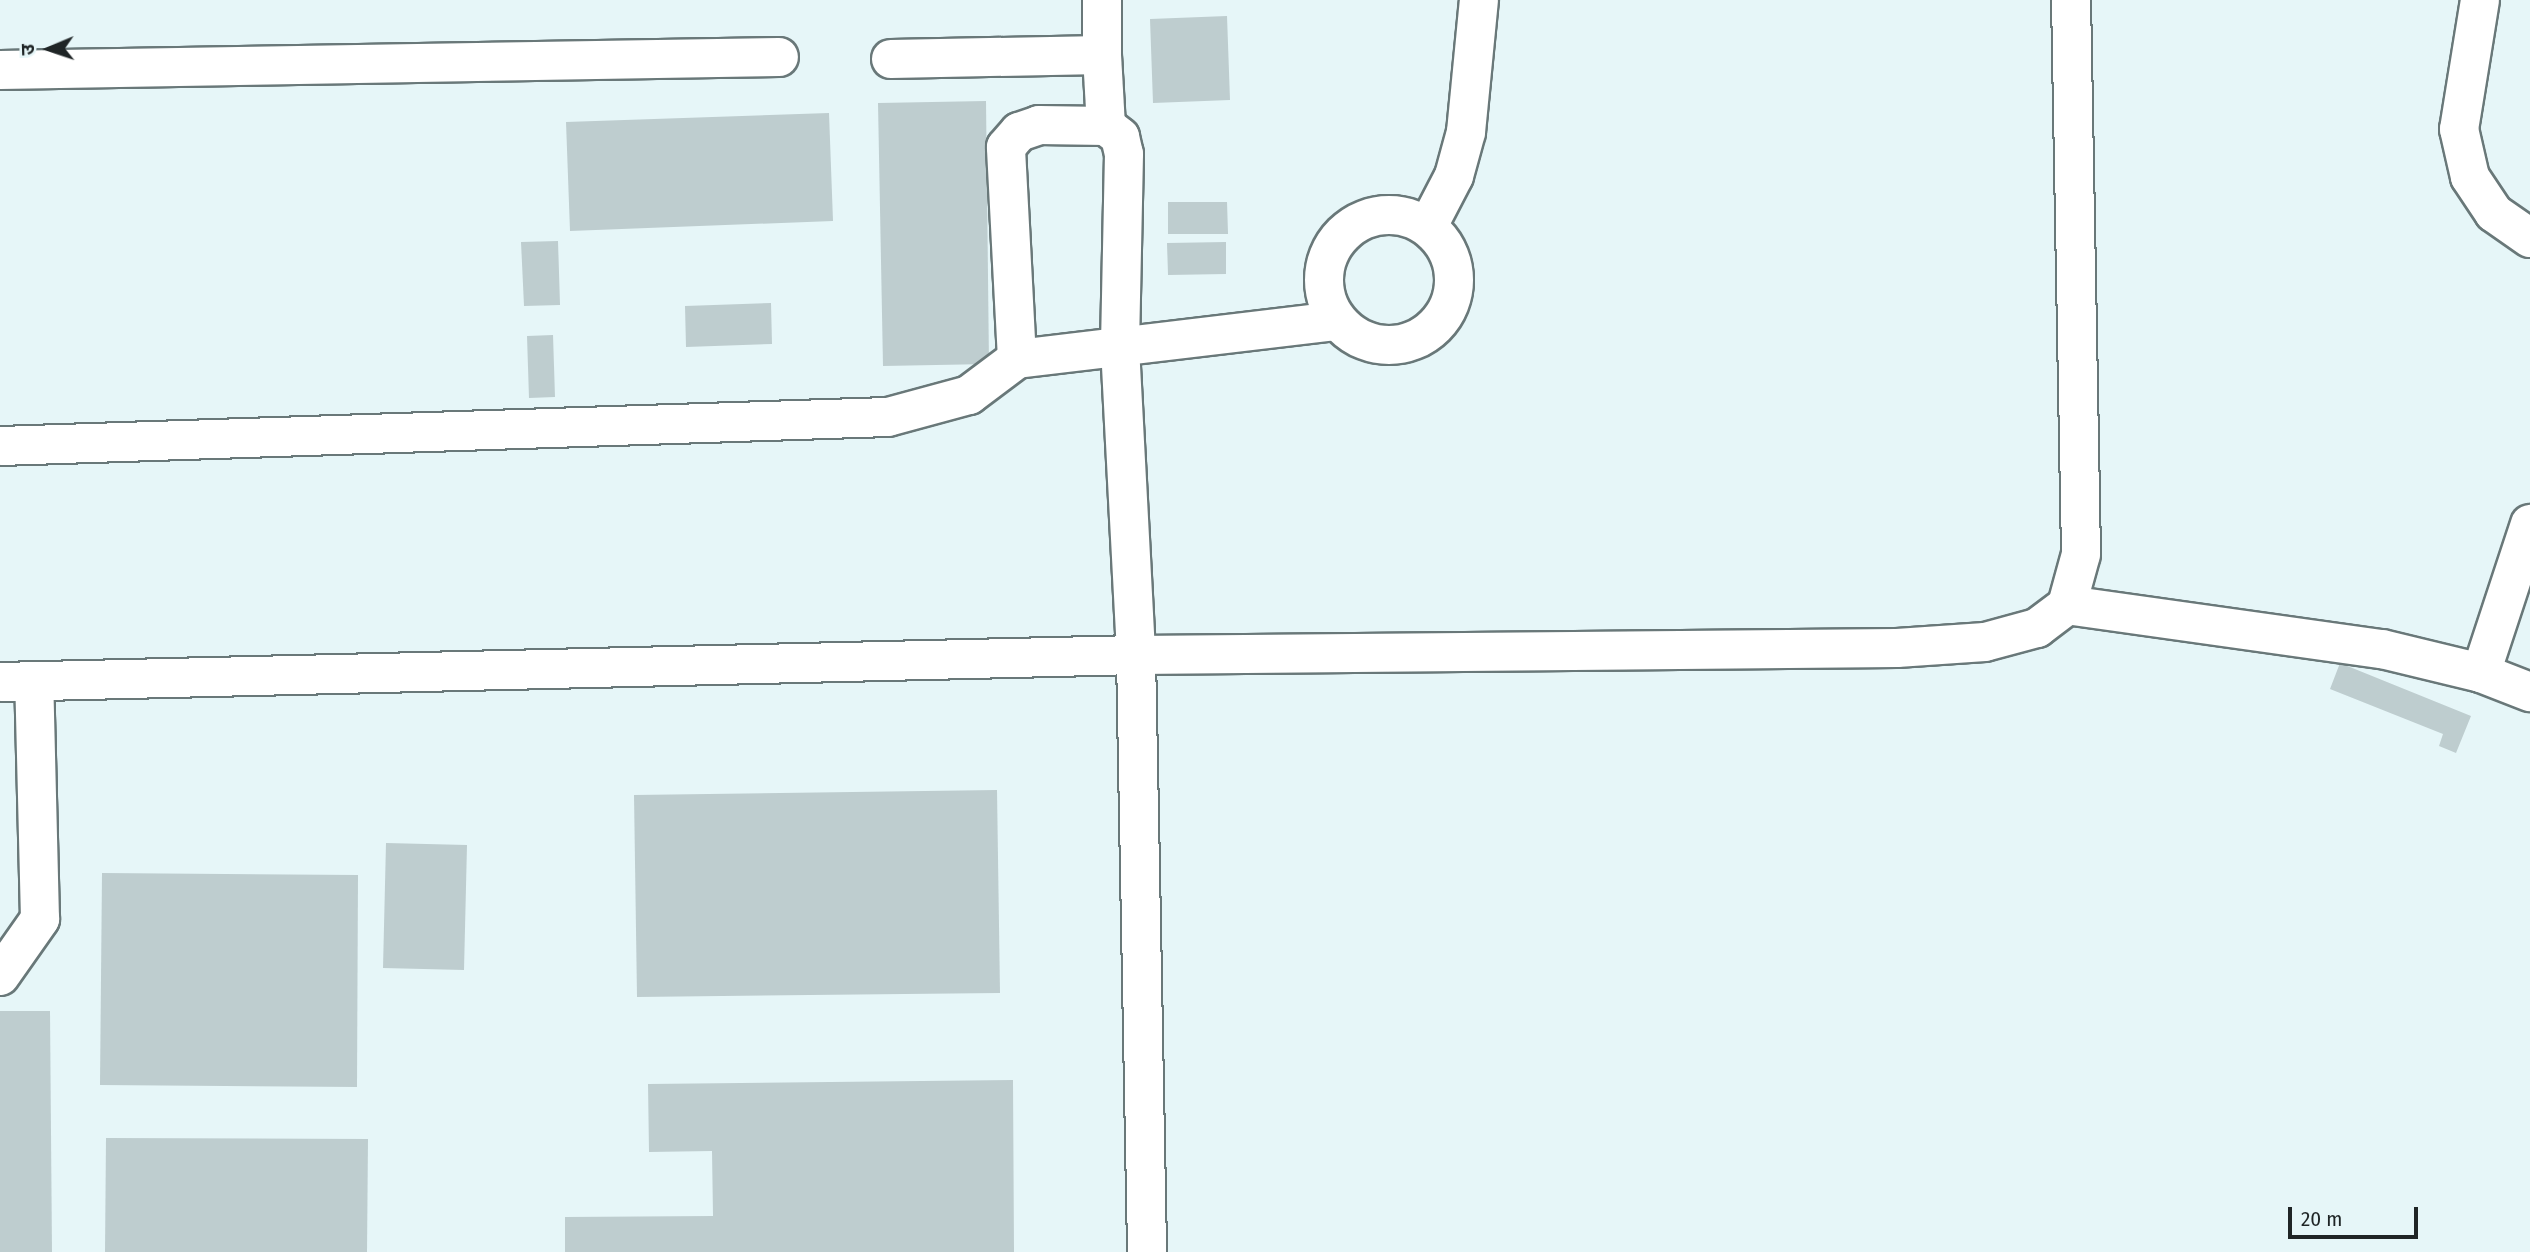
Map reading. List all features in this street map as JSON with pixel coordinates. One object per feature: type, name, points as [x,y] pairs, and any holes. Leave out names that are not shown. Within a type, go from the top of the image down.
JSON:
[{"type":"street","points":[[1102,0],[1106,126]]},
{"type":"street","points":[[1428,226],[1454,176],[1466,132],[1479,0]]},
{"type":"street","points":[[0,976],[40,919],[17,682],[1136,655],[1897,648],[1984,642],[2037,628],[2067,605],[2081,554],[2082,457],[2071,0]]},
{"type":"street","points":[[2480,0],[2459,129],[2470,177],[2494,213],[2530,238]]},
{"type":"street","points":[[891,59],[1102,55]]},
{"type":"street","points":[[0,70],[779,57]]},
{"type":"street","points":[[1017,359],[1006,147],[1019,132],[1039,125],[1106,126],[1119,137],[1124,154],[1120,347],[1136,655],[1147,1252]]},
{"type":"street","points":[[1393,213],[1428,226],[1451,256],[1454,293],[1437,326],[1405,345],[1367,343],[1337,321],[1323,286],[1331,250],[1357,222],[1393,213]]},
{"type":"street","points":[[0,446],[888,416],[969,395],[1017,359],[1337,321]]},
{"type":"street","points":[[2481,673],[2530,524]]},
{"type":"street","points":[[2067,605],[2382,649],[2481,673],[2530,692]]},
{"type":"building","points":[[1227,16],[1230,100],[1153,103],[1150,19]]},
{"type":"building","points":[[986,101],[989,364],[883,366],[878,103]]},
{"type":"building","points":[[829,113],[833,221],[570,231],[566,122]]},
{"type":"building","points":[[1168,202],[1227,202],[1228,234],[1168,234]]},
{"type":"building","points":[[558,241],[560,305],[524,306],[521,242]]},
{"type":"building","points":[[1226,242],[1226,274],[1168,275],[1167,243]]},
{"type":"building","points":[[771,303],[772,344],[686,347],[685,306]]},
{"type":"building","points":[[553,335],[555,397],[529,398],[527,336]]},
{"type":"building","points":[[2340,663],[2471,716],[2456,753],[2439,746],[2443,734],[2330,689]]},
{"type":"building","points":[[997,790],[1000,993],[637,997],[634,795]]},
{"type":"building","points":[[386,843],[467,845],[464,970],[383,968]]},
{"type":"building","points":[[102,873],[358,875],[357,1087],[100,1085]]},
{"type":"building","points":[[0,1011],[50,1011],[52,1252],[0,1252]]},
{"type":"building","points":[[1013,1080],[1014,1252],[565,1252],[565,1217],[713,1216],[712,1151],[649,1152],[648,1084]]},
{"type":"building","points":[[106,1138],[368,1139],[367,1252],[105,1252]]}]
